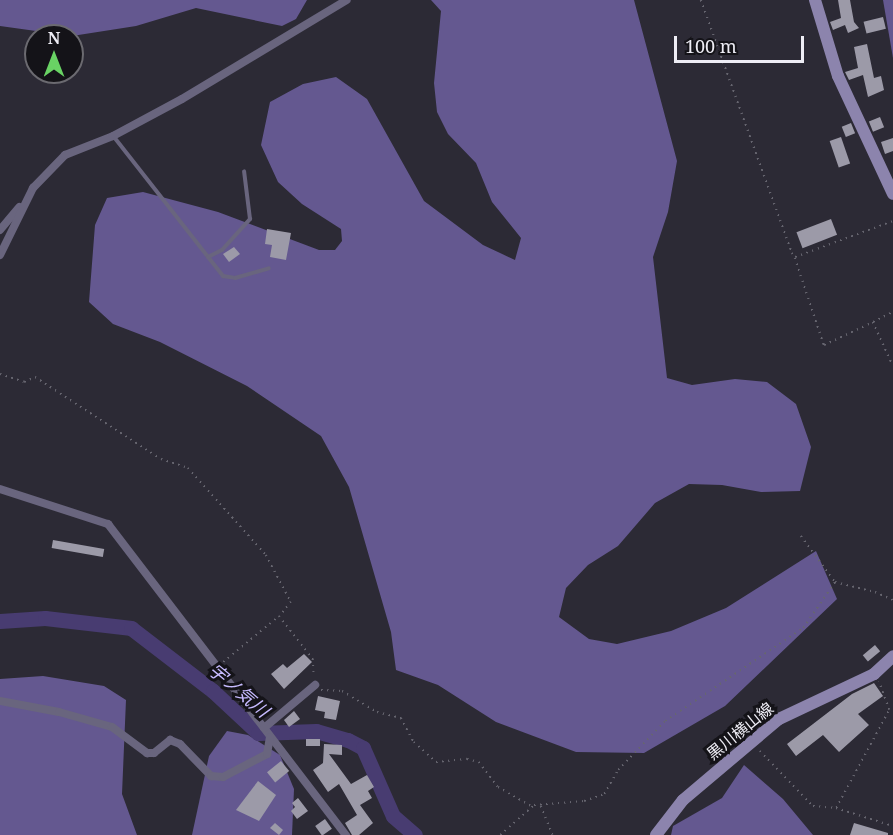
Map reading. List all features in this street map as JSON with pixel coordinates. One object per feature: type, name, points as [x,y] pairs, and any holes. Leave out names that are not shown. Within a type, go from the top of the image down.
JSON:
[{"type":"main road","points":[[815,0],[838,76],[893,194]]},
{"type":"main road","name":"黒川横山線","points":[[656,835],[683,800],[751,741],[791,712],[874,674],[893,656]]},
{"type":"street","points":[[0,230],[64,155],[113,136],[347,0]]},
{"type":"street","points":[[0,255],[27,197]]},
{"type":"street","points":[[0,489],[108,524],[219,665],[346,835]]},
{"type":"street","points":[[264,728],[315,686]]},
{"type":"street","points":[[0,701],[59,711],[112,727],[147,753],[154,753],[170,740],[180,744],[211,776],[223,777],[267,754],[270,736]]},
{"type":"lane","points":[[113,136],[227,279],[269,268]]},
{"type":"lane","points":[[208,257],[222,250],[250,219],[244,171]]},
{"type":"path","points":[[701,0],[795,256],[824,345],[893,312]]},
{"type":"path","points":[[795,256],[893,221]]},
{"type":"path","points":[[873,322],[893,366]]},
{"type":"path","points":[[0,374],[24,382],[35,377],[161,459],[188,468],[266,555],[291,602],[279,616],[219,665]]},
{"type":"path","points":[[801,536],[835,582],[875,591],[893,600]]},
{"type":"path","points":[[279,616],[313,658],[315,686],[331,692],[342,691],[377,712],[401,718],[414,742],[436,762],[466,759],[479,762],[498,787],[532,806],[541,806],[584,801],[604,794],[618,770],[665,721],[803,628],[835,582]]},
{"type":"path","points":[[836,808],[889,710],[874,674]]},
{"type":"path","points":[[751,741],[813,807],[836,808],[893,825]]},
{"type":"path","points":[[500,835],[532,806]]},
{"type":"path","points":[[541,806],[552,835]]},
{"type":"shaded area","points":[[0,0],[307,0],[296,19],[282,26],[196,8],[136,26],[84,34],[84,24],[24,24],[24,29],[0,26]]},
{"type":"shaded area","points":[[431,0],[634,0],[677,161],[668,212],[653,257],[667,378],[692,385],[735,379],[767,382],[796,404],[811,447],[800,491],[761,492],[722,485],[689,484],[655,503],[618,546],[588,565],[566,588],[559,617],[589,639],[617,644],[671,631],[726,608],[816,551],[837,599],[725,706],[644,753],[576,752],[496,722],[438,685],[396,670],[391,632],[349,487],[321,436],[247,386],[160,342],[113,324],[89,302],[95,225],[107,198],[143,192],[218,212],[319,250],[335,250],[342,241],[341,229],[302,204],[278,182],[261,145],[270,102],[303,84],[336,77],[367,99],[424,201],[483,245],[515,260],[521,238],[492,202],[476,163],[448,134],[437,112],[434,83],[441,11]]},
{"type":"shaded area","points":[[883,0],[893,0],[893,58]]},
{"type":"shaded area","points":[[43,676],[104,686],[126,700],[122,794],[137,835],[0,835],[0,679]]},
{"type":"shaded area","points":[[227,731],[248,735],[280,755],[294,789],[292,835],[192,835],[209,756]]},
{"type":"shaded area","points":[[744,765],[783,799],[813,835],[671,835],[673,826],[722,798]]},
{"type":"building","points":[[838,0],[850,0],[854,22],[859,28],[848,33],[845,25],[833,30],[830,22],[841,18]]},
{"type":"building","points":[[883,17],[886,29],[866,33],[864,22]]},
{"type":"building","points":[[867,44],[874,78],[881,76],[884,90],[868,97],[863,75],[849,80],[845,72],[858,68],[854,47]]},
{"type":"building","points":[[880,117],[884,127],[873,132],[869,121]]},
{"type":"building","points":[[851,123],[855,133],[846,137],[842,127]]},
{"type":"building","points":[[841,137],[850,163],[839,167],[830,141]]},
{"type":"building","points":[[893,138],[893,151],[885,154],[881,142]]},
{"type":"building","points":[[831,219],[837,235],[803,248],[796,232]]},
{"type":"building","points":[[267,229],[291,233],[286,260],[270,257],[272,245],[265,244]]},
{"type":"building","points":[[234,247],[240,254],[229,262],[223,254]]},
{"type":"building","points":[[53,540],[104,549],[103,557],[52,548]]},
{"type":"building","points":[[875,645],[880,651],[868,661],[863,655]]},
{"type":"building","points":[[304,654],[312,662],[284,689],[271,674],[283,664],[287,668]]},
{"type":"building","points":[[874,683],[883,696],[858,714],[869,725],[839,752],[823,735],[796,756],[787,744],[852,694]]},
{"type":"building","points":[[318,696],[340,701],[336,720],[324,718],[325,712],[315,710]]},
{"type":"building","points":[[294,711],[300,719],[289,727],[284,720]]},
{"type":"building","points":[[306,739],[320,739],[320,746],[306,746]]},
{"type":"building","points":[[324,744],[342,745],[342,755],[329,754],[351,784],[367,775],[374,787],[368,791],[372,798],[360,805],[373,823],[359,835],[352,835],[345,823],[357,815],[339,784],[328,792],[313,770],[323,763]]},
{"type":"building","points":[[281,761],[289,771],[275,782],[267,772]]},
{"type":"building","points":[[258,781],[276,795],[259,821],[236,810]]},
{"type":"building","points":[[298,798],[308,811],[297,819],[291,811],[295,807],[292,803]]},
{"type":"building","points":[[325,819],[332,829],[322,835],[315,826]]},
{"type":"building","points":[[275,823],[283,830],[279,835],[270,828]]},
{"type":"building","points":[[854,823],[888,833],[888,835],[850,835]]},
{"type":"waterway","name":"宇ノ気川","points":[[0,621],[45,618],[131,628],[213,691],[258,733],[316,731],[348,740],[363,748],[393,816],[415,835]]}]
